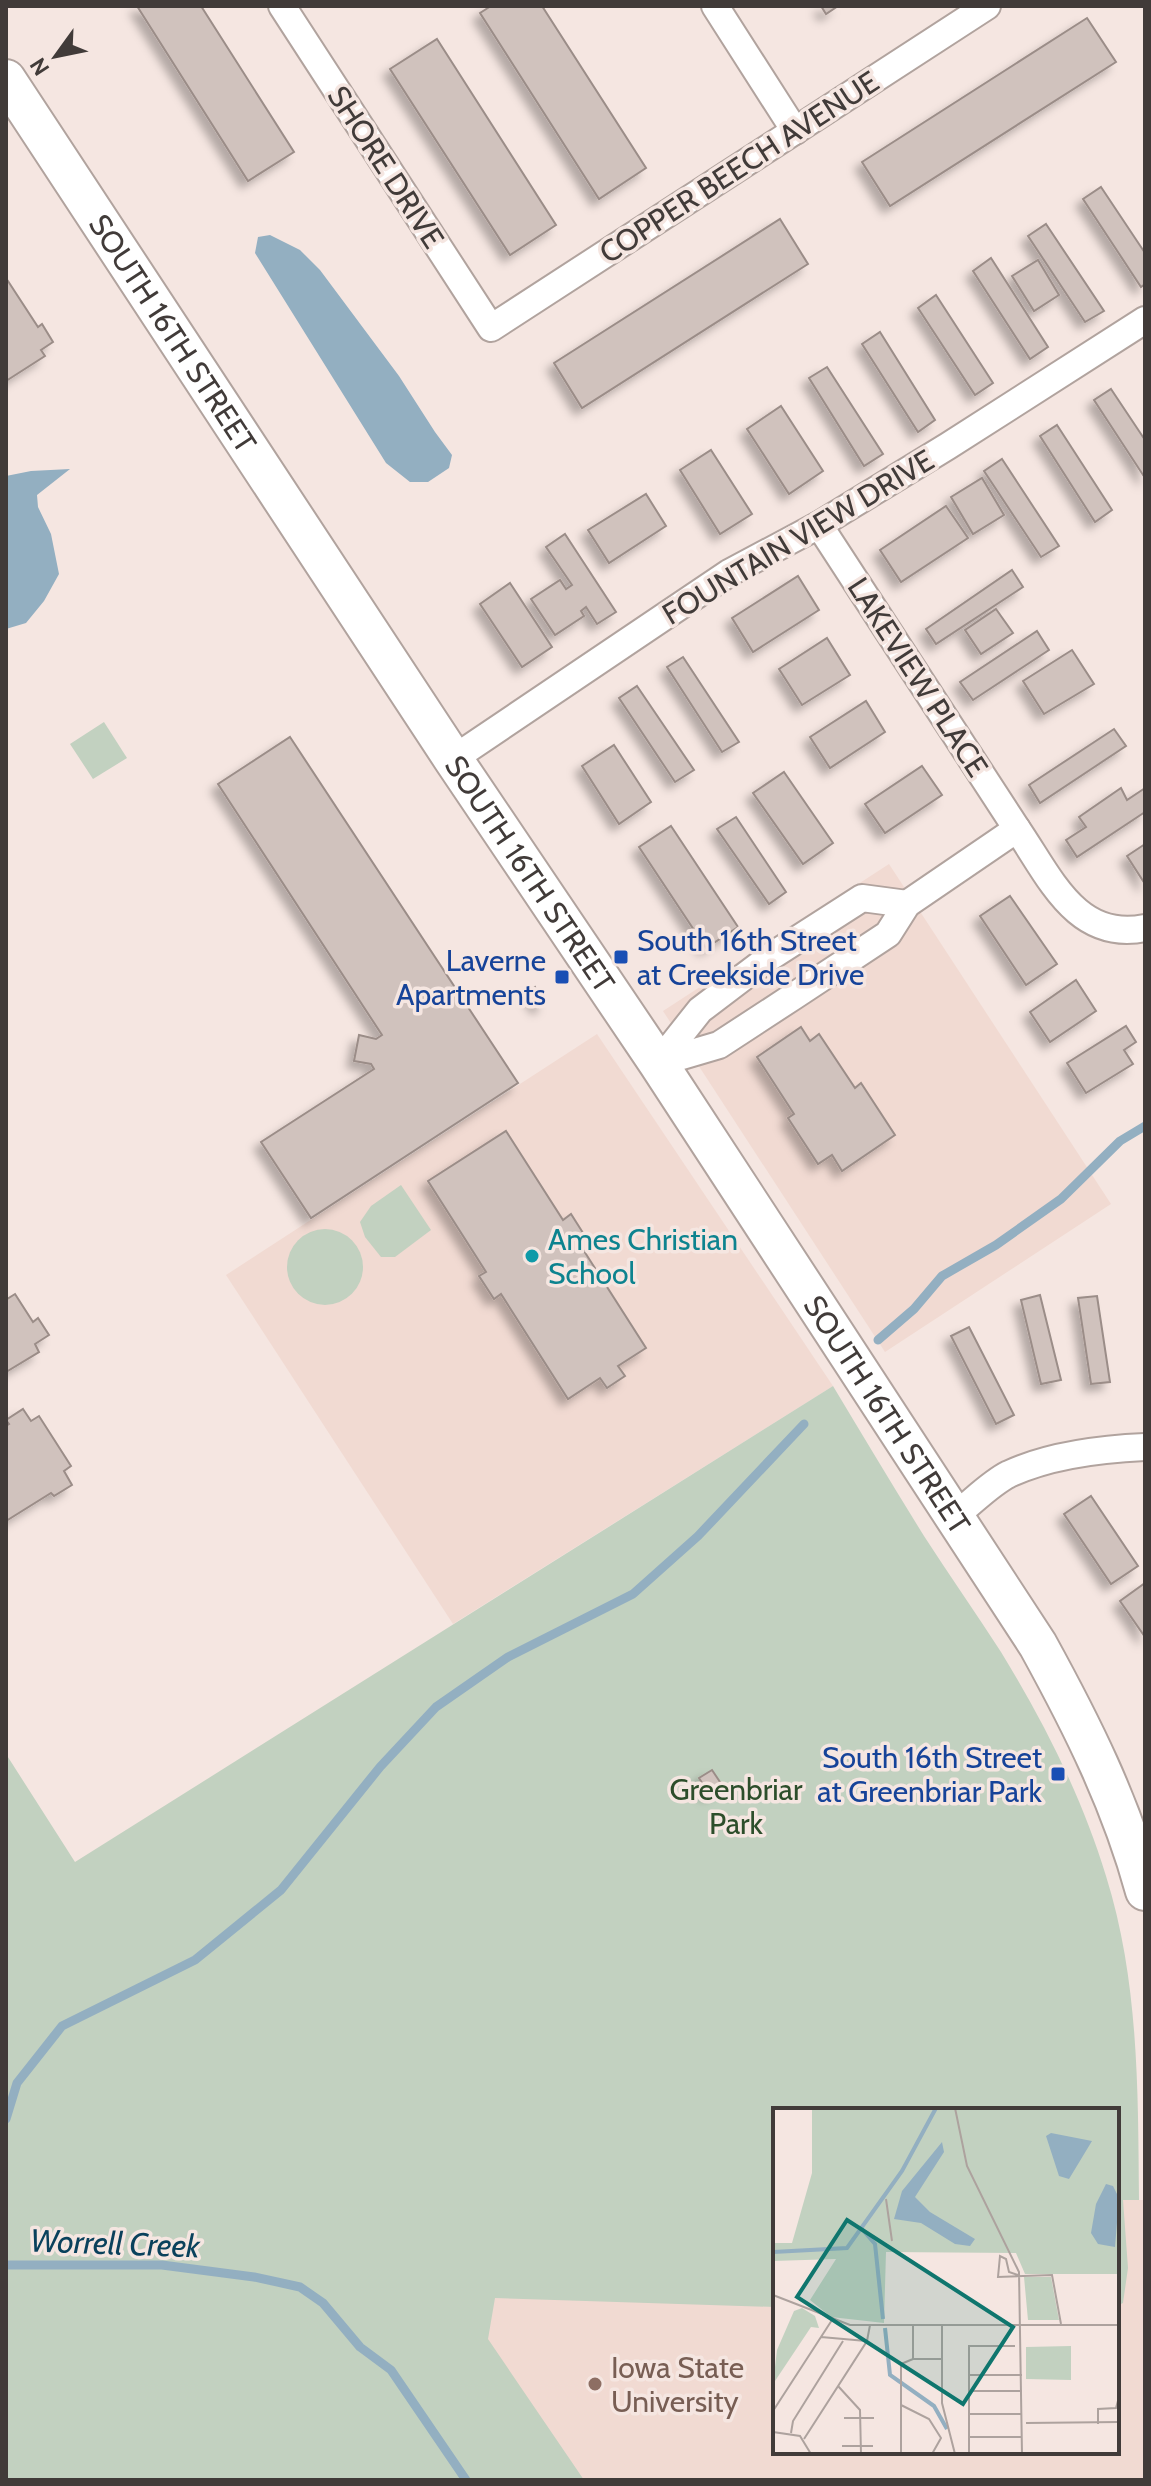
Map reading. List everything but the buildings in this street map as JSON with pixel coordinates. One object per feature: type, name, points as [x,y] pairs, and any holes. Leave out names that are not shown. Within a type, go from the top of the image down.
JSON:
[{"type":"main road","name":"SOUTH 16TH STREET","points":[[6,79],[453,759],[658,1063],[1038,1645],[1085,1731],[1128,1833],[1145,1891]]},
{"type":"street","name":"SHORE DRIVE","points":[[282,6],[491,328]]},
{"type":"street","points":[[715,6],[795,131]]},
{"type":"street","name":"COPPER BEECH AVENUE","points":[[491,328],[795,131],[972,10]]},
{"type":"street","name":"FOUNTAIN VIEW DRIVE","points":[[453,759],[729,573],[819,525],[1145,320]]},
{"type":"street","name":"LAKEVIEW PLACE","points":[[819,525],[1073,910],[1096,924],[1121,932],[1145,928]]},
{"type":"street","points":[[658,1063],[719,1045],[888,934],[907,904],[1017,829]]},
{"type":"street","points":[[658,1063],[700,1010],[770,957],[862,898],[907,904]]},
{"type":"street","points":[[953,1517],[1007,1475],[1051,1460],[1098,1450],[1143,1450]]},
{"type":"shaded area","points":[[889,864],[1111,1204],[885,1352],[663,1011]]},
{"type":"shaded area","points":[[597,1034],[833,1386],[453,1624],[226,1275]]},
{"type":"shaded area","name":"Iowa State University","points":[[1119,2200],[1145,2200],[1145,2480],[481,2480],[368,2315],[773,2201],[773,2454],[1119,2454]]},
{"type":"green space","points":[[104,722],[127,758],[93,779],[70,744]]},
{"type":"green space","points":[[401,1185],[431,1230],[395,1257],[381,1257],[365,1237],[360,1222],[371,1206]]},
{"type":"green space","points":[[325,1229],[339,1232],[352,1240],[360,1253],[363,1267],[360,1281],[352,1294],[339,1302],[325,1305],[311,1302],[298,1294],[290,1281],[287,1267],[290,1253],[298,1240],[311,1232]]},
{"type":"green space","name":"Greenbriar Park","points":[[833,1386],[1032,1705],[1074,1789],[1106,1876],[1125,1956],[1137,2077],[1139,2200],[1123,2200],[1128,2268],[1123,2303],[1119,2305],[1119,2108],[773,2108],[773,2307],[495,2298],[488,2339],[584,2480],[6,2480],[6,1754],[75,1862]]},
{"type":"water","points":[[270,235],[300,250],[320,270],[399,376],[452,455],[449,468],[428,482],[410,482],[386,463],[255,253],[258,237]]},
{"type":"water","points":[[70,469],[37,495],[38,507],[51,534],[59,574],[44,601],[26,623],[6,629],[6,476]]},
{"type":"waterway","points":[[878,1340],[914,1309],[942,1276],[996,1245],[1061,1199],[1120,1141],[1145,1126]]},
{"type":"waterway","points":[[6,2119],[17,2083],[62,2026],[195,1960],[281,1890],[380,1767],[436,1707],[508,1657],[633,1594],[698,1536],[804,1424]]},
{"type":"waterway","name":"Worrell Creek","points":[[6,2265],[162,2265],[254,2277],[300,2287],[323,2303],[360,2347],[391,2370],[466,2480]]},
{"type":"place","name":"South 16th Street at Creekside Drive","points":[[621,957]]},
{"type":"place","name":"Laverne Apartments","points":[[562,977]]},
{"type":"place","name":"Ames Christian School","points":[[532,1256]]},
{"type":"place","name":"South 16th Street at Greenbriar Park","points":[[1058,1774]]},
{"type":"place","name":"Iowa State University","points":[[595,2384]]}]
